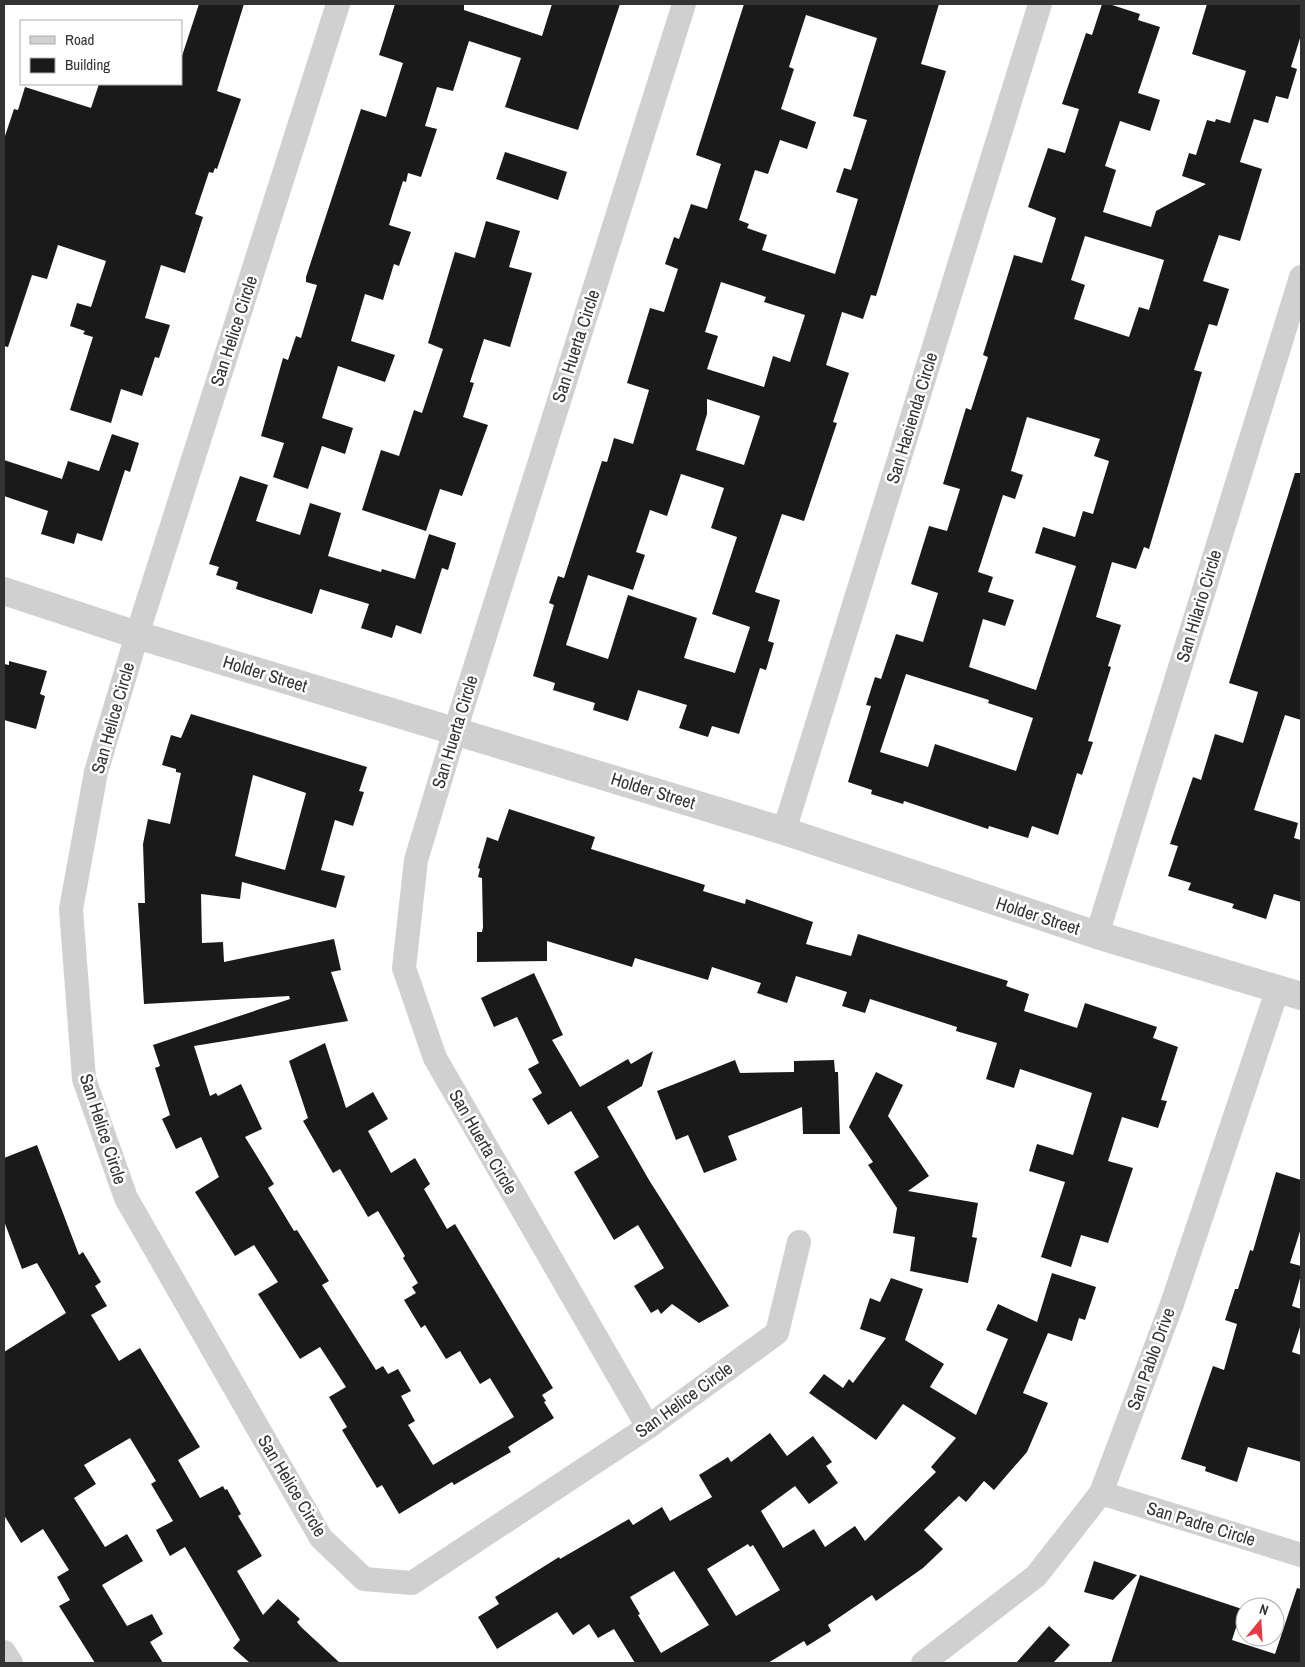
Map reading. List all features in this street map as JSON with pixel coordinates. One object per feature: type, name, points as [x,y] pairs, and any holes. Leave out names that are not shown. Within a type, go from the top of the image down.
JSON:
[{"type":"street","name":"San Helice Circle","points":[[338,4],[137,635],[96,772],[72,909],[84,1079],[126,1198],[321,1538],[364,1579],[412,1583],[648,1427],[777,1333],[799,1242]]},
{"type":"street","name":"San Huerta Circle","points":[[648,1427],[435,1058],[404,968],[416,860],[684,4]]},
{"type":"street","name":"San Hacienda Circle","points":[[784,831],[1040,4]]},
{"type":"street","name":"San Hilario Circle","points":[[1096,935],[1301,278]]},
{"type":"street","name":"Holder Street","points":[[4,591],[137,635],[784,831],[1096,935],[1290,992]]},
{"type":"street","name":"San Pablo Drive","points":[[923,1663],[1036,1576],[1101,1493],[1290,992]]},
{"type":"street","name":"San Padre Circle","points":[[1101,1493],[1301,1555]]},
{"type":"street","points":[[4,1652],[11,1663]]},
{"type":"building","points":[[199,4],[244,4],[217,91],[241,99],[217,169],[215,168],[213,173],[209,172],[195,214],[203,217],[185,273],[161,265],[145,318],[170,325],[159,358],[155,357],[142,396],[121,389],[111,423],[70,410],[93,337],[83,334],[85,331],[70,326],[77,303],[91,307],[106,261],[58,245],[47,279],[32,275],[8,347],[4,346],[4,139],[14,109],[18,110],[25,87],[91,108],[99,85],[182,85],[182,56]]},
{"type":"building","points":[[395,4],[464,4],[464,10],[542,36],[552,4],[620,4],[578,130],[505,107],[521,58],[469,41],[453,91],[437,87],[425,126],[437,129],[421,177],[408,173],[406,182],[403,181],[389,225],[411,232],[399,266],[394,264],[383,300],[365,294],[351,341],[395,355],[385,382],[338,366],[322,418],[353,428],[345,454],[322,446],[308,489],[273,477],[284,443],[261,436],[283,358],[288,360],[296,336],[301,338],[317,285],[306,282],[306,277],[361,109],[386,117],[403,63],[379,55]]},
{"type":"building","points":[[744,4],[939,4],[921,64],[946,71],[876,296],[871,295],[863,319],[842,312],[826,365],[849,373],[833,422],[837,423],[804,521],[782,514],[755,592],[780,600],[768,641],[774,643],[766,670],[760,668],[739,734],[712,726],[708,737],[679,728],[687,705],[638,690],[628,721],[593,710],[595,703],[553,690],[555,683],[533,676],[554,605],[549,603],[558,576],[564,578],[602,461],[607,462],[614,438],[633,444],[649,390],[627,383],[650,308],[664,312],[678,269],[665,264],[674,237],[679,239],[691,204],[707,209],[721,164],[696,155]],"holes":[[[806,15],[877,38],[853,116],[867,120],[851,170],[844,168],[836,192],[858,199],[835,274],[762,250],[767,235],[747,228],[749,224],[739,220],[755,170],[768,174],[780,140],[807,149],[816,122],[781,109],[794,69],[789,67]],[[721,282],[766,297],[764,302],[805,315],[790,362],[773,356],[764,387],[707,369],[718,336],[705,332]],[[707,399],[760,416],[744,465],[696,450],[707,414]],[[681,474],[724,488],[711,528],[737,537],[712,614],[750,627],[735,673],[684,658],[697,618],[628,595],[608,659],[566,645],[588,575],[633,590],[645,555],[636,552],[650,510],[667,516]]]},
{"type":"building","points":[[1102,4],[1109,4],[1140,14],[1138,20],[1160,27],[1138,93],[1160,100],[1150,131],[1120,121],[1105,166],[1116,170],[1103,212],[1151,227],[1156,211],[1206,184],[1182,176],[1189,153],[1196,155],[1207,120],[1215,122],[1216,119],[1230,123],[1246,71],[1192,54],[1207,4],[1301,4],[1301,35],[1291,67],[1297,69],[1288,99],[1276,96],[1268,123],[1254,119],[1240,162],[1262,169],[1240,241],[1219,235],[1203,281],[1229,289],[1217,326],[1209,324],[1194,370],[1202,372],[1149,549],[1144,547],[1136,569],[1112,562],[1096,617],[1121,625],[1108,666],[1111,667],[1088,741],[1093,742],[1082,775],[1077,773],[1058,835],[1032,826],[1028,838],[989,826],[988,829],[904,801],[903,804],[871,794],[872,790],[848,782],[871,706],[866,705],[875,677],[881,679],[896,634],[923,642],[938,593],[911,584],[929,526],[947,531],[960,489],[943,484],[966,408],[971,410],[988,357],[983,355],[1014,255],[1042,263],[1056,218],[1028,207],[1048,148],[1065,153],[1079,109],[1062,104],[1086,33],[1092,35]],"holes":[[[1085,236],[1164,260],[1149,310],[1139,307],[1129,337],[1074,319],[1085,285],[1071,280]],[[1027,417],[1100,439],[1094,456],[1109,461],[1093,514],[1083,511],[1075,537],[1043,527],[1035,553],[1076,566],[1036,690],[969,667],[983,619],[1005,626],[1014,600],[988,592],[993,577],[978,572],[1003,495],[1015,499],[1023,475],[1011,471]],[[906,674],[989,700],[988,703],[1033,718],[1016,771],[935,744],[928,767],[880,752]]]},
{"type":"building","points":[[505,152],[567,172],[558,200],[496,179]]},
{"type":"building","points":[[486,221],[520,231],[509,267],[532,273],[510,347],[484,339],[470,382],[474,383],[463,417],[488,425],[462,496],[440,489],[426,531],[362,510],[381,450],[399,456],[414,410],[422,413],[443,349],[428,343],[455,252],[475,258]]},
{"type":"building","points":[[112,434],[139,443],[130,472],[125,470],[102,541],[77,533],[74,544],[41,534],[48,511],[4,496],[4,460],[62,479],[68,461],[99,471]]},
{"type":"building","points":[[1295,473],[1301,473],[1301,720],[1285,715],[1254,810],[1298,823],[1294,838],[1301,840],[1301,902],[1274,894],[1266,919],[1232,908],[1234,904],[1188,890],[1191,883],[1168,876],[1178,846],[1170,844],[1193,777],[1201,780],[1215,734],[1243,743],[1258,692],[1229,683]]},
{"type":"building","points":[[240,476],[268,485],[256,521],[300,535],[310,503],[341,513],[328,556],[381,572],[382,569],[415,579],[429,534],[456,543],[448,570],[442,568],[421,634],[396,625],[392,638],[361,628],[369,604],[320,589],[312,614],[236,589],[238,582],[216,575],[219,567],[209,564]]},
{"type":"building","points":[[9,661],[47,671],[40,694],[45,696],[36,729],[4,720],[4,664],[9,665]]},
{"type":"building","points":[[191,714],[367,767],[359,791],[364,792],[353,826],[335,820],[321,870],[345,876],[336,908],[242,882],[240,899],[201,894],[202,943],[223,942],[224,962],[334,939],[341,970],[331,972],[348,1021],[194,1046],[210,1096],[216,1093],[218,1096],[241,1084],[262,1129],[245,1137],[274,1184],[268,1188],[294,1231],[297,1230],[329,1281],[322,1285],[376,1370],[383,1366],[388,1374],[398,1369],[411,1391],[401,1396],[415,1421],[408,1425],[433,1465],[514,1417],[490,1378],[480,1384],[460,1351],[446,1359],[425,1325],[421,1328],[404,1300],[416,1293],[412,1287],[418,1283],[403,1258],[405,1256],[378,1211],[368,1217],[340,1169],[333,1173],[303,1121],[308,1118],[289,1061],[325,1043],[346,1108],[373,1092],[388,1119],[368,1131],[391,1173],[415,1158],[430,1184],[424,1189],[447,1229],[455,1224],[553,1388],[542,1395],[554,1418],[508,1447],[511,1452],[454,1485],[452,1482],[399,1514],[382,1485],[377,1488],[342,1430],[347,1427],[329,1397],[346,1387],[320,1347],[300,1359],[258,1294],[278,1282],[254,1245],[235,1256],[195,1192],[219,1177],[201,1137],[176,1149],[162,1119],[170,1115],[155,1068],[160,1066],[153,1045],[290,999],[289,996],[144,1004],[138,903],[145,903],[143,844],[148,819],[170,824],[181,773],[176,772],[176,769],[162,765],[171,735],[181,738]],"holes":[[[253,775],[306,793],[285,870],[235,856]]]},
{"type":"building","points":[[509,809],[595,837],[591,849],[705,885],[703,891],[745,904],[746,899],[813,922],[806,944],[851,956],[858,934],[1008,981],[1006,986],[1029,994],[1024,1011],[1077,1028],[1085,1003],[1157,1027],[1153,1038],[1178,1047],[1161,1100],[1167,1101],[1158,1128],[1122,1117],[1108,1161],[1133,1168],[1108,1243],[1081,1235],[1071,1267],[1041,1257],[1065,1182],[1029,1171],[1037,1144],[1073,1155],[1092,1093],[1020,1069],[1014,1088],[986,1079],[997,1043],[956,1031],[957,1027],[870,999],[865,1013],[842,1006],[847,992],[796,976],[787,1003],[757,993],[761,983],[712,967],[708,980],[635,958],[632,967],[547,941],[547,961],[477,962],[477,932],[482,932],[483,927],[482,878],[478,877],[480,869],[478,868],[487,837],[498,841]]},
{"type":"building","points":[[534,973],[563,1035],[552,1040],[580,1087],[628,1059],[631,1064],[653,1051],[642,1086],[607,1107],[649,1180],[729,1306],[699,1323],[672,1304],[661,1314],[658,1309],[651,1313],[634,1286],[664,1268],[638,1225],[614,1240],[574,1172],[599,1157],[571,1111],[548,1125],[532,1099],[542,1093],[528,1069],[539,1063],[517,1017],[494,1027],[481,998]]},
{"type":"building","points":[[735,1060],[740,1073],[794,1072],[794,1061],[834,1060],[835,1072],[838,1072],[840,1134],[803,1134],[802,1107],[728,1136],[737,1160],[704,1173],[688,1135],[676,1140],[657,1091]]},
{"type":"building","points":[[876,1072],[903,1085],[888,1116],[929,1176],[908,1191],[978,1203],[972,1237],[977,1238],[968,1283],[910,1271],[915,1237],[893,1233],[897,1208],[868,1165],[873,1162],[849,1127]]},
{"type":"building","points":[[37,1145],[79,1255],[83,1252],[101,1282],[95,1286],[107,1306],[91,1315],[119,1361],[140,1348],[200,1447],[178,1460],[200,1498],[223,1486],[225,1490],[227,1489],[241,1514],[238,1516],[262,1556],[237,1571],[263,1615],[278,1599],[300,1619],[297,1622],[301,1627],[340,1663],[250,1663],[233,1648],[240,1640],[185,1547],[170,1556],[156,1530],[173,1521],[151,1484],[156,1481],[130,1438],[84,1465],[96,1484],[74,1498],[105,1547],[127,1534],[143,1561],[102,1585],[127,1626],[152,1614],[163,1634],[150,1642],[163,1663],[95,1663],[59,1606],[70,1600],[57,1577],[69,1570],[43,1529],[21,1543],[4,1515],[4,1352],[66,1313],[37,1263],[22,1269],[4,1221],[4,1158]]},
{"type":"building","points":[[1276,1172],[1301,1180],[1301,1228],[1290,1263],[1301,1266],[1301,1275],[1292,1306],[1301,1309],[1301,1324],[1292,1352],[1301,1355],[1301,1462],[1248,1447],[1237,1482],[1205,1471],[1206,1467],[1181,1459],[1213,1366],[1224,1370],[1237,1324],[1225,1320],[1235,1289],[1238,1289],[1250,1250],[1253,1251]]},
{"type":"building","points":[[1052,1273],[1096,1287],[1085,1320],[1079,1318],[1072,1341],[1048,1333],[1023,1393],[1048,1403],[1027,1452],[994,1490],[984,1481],[966,1502],[959,1496],[924,1530],[943,1549],[923,1568],[876,1601],[872,1595],[828,1625],[831,1631],[807,1646],[804,1641],[768,1663],[635,1663],[614,1629],[598,1638],[589,1624],[573,1635],[557,1612],[497,1649],[478,1617],[499,1604],[495,1597],[559,1557],[560,1559],[629,1519],[633,1525],[662,1507],[670,1521],[712,1497],[699,1475],[728,1457],[731,1462],[770,1433],[787,1456],[813,1436],[832,1462],[826,1466],[838,1483],[809,1504],[795,1486],[761,1511],[783,1548],[814,1529],[825,1547],[855,1526],[865,1541],[936,1472],[931,1467],[956,1438],[903,1404],[876,1440],[809,1393],[824,1374],[843,1388],[849,1379],[853,1383],[886,1338],[860,1329],[870,1298],[880,1302],[891,1278],[923,1289],[905,1340],[944,1364],[930,1387],[976,1415],[1008,1339],[986,1330],[998,1304],[1037,1322]],"holes":[[[748,1544],[750,1547],[753,1545],[780,1590],[736,1616],[707,1569]],[[674,1571],[709,1625],[661,1653],[638,1615],[640,1614],[630,1597]]]},
{"type":"building","points":[[1094,1561],[1137,1575],[1113,1600],[1084,1592]]},
{"type":"building","points":[[1140,1575],[1235,1607],[1235,1631],[1232,1640],[1235,1641],[1235,1647],[1254,1647],[1275,1654],[1277,1647],[1285,1647],[1285,1624],[1297,1588],[1301,1589],[1301,1663],[1111,1663]]},
{"type":"building","points":[[1049,1626],[1070,1645],[1053,1663],[1016,1663]]}]
